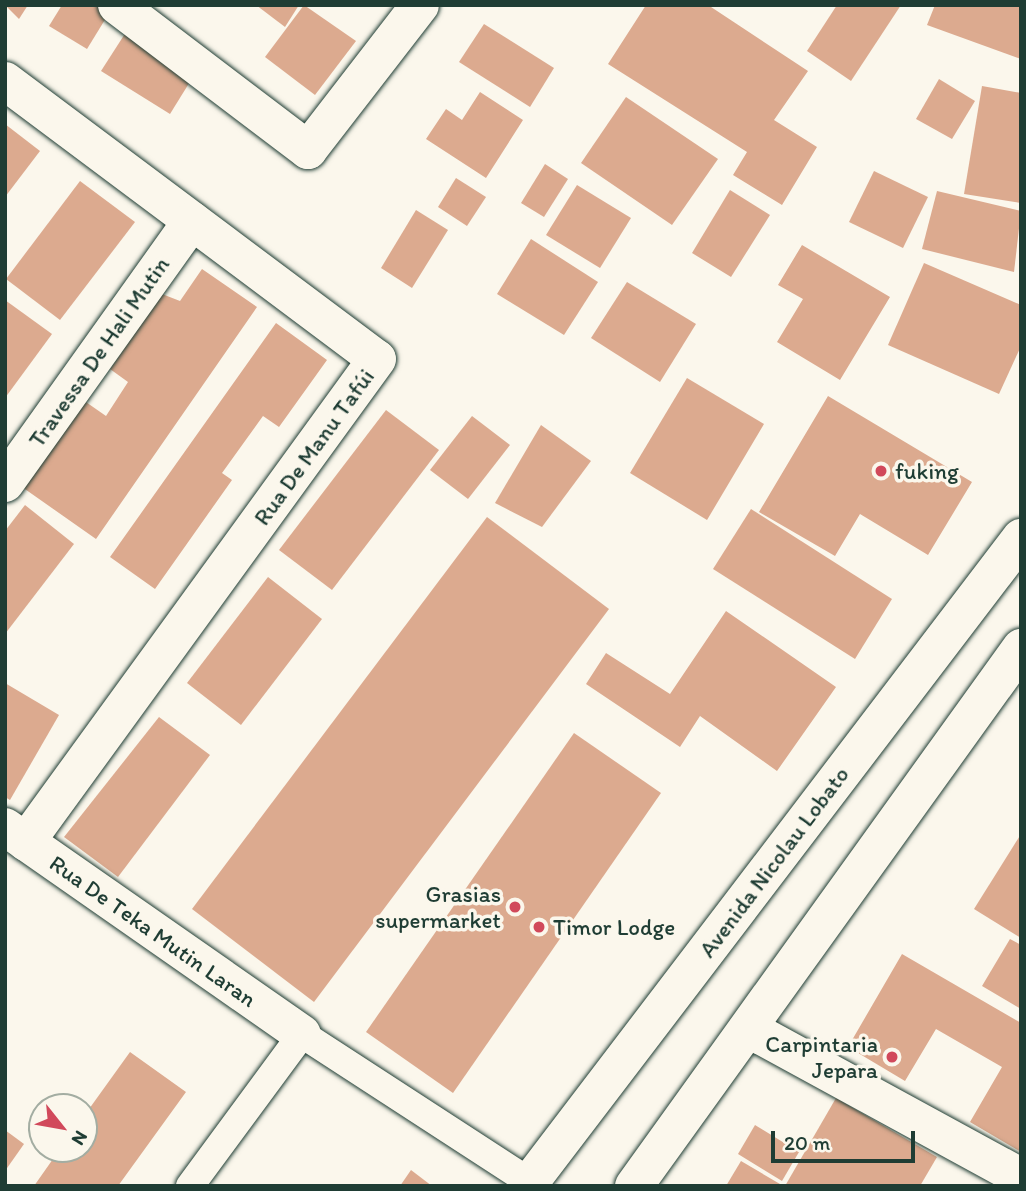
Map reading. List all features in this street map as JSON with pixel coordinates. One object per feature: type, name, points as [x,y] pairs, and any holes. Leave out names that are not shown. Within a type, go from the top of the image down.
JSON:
[{"type":"street","points":[[117,5],[308,150],[420,5]]},
{"type":"street","name":"Rua De Manu Tafúi","points":[[5,81],[377,359],[16,834]]},
{"type":"street","name":"Travessa De Hali Mutin","points":[[5,484],[192,221]]},
{"type":"street","name":"Avenida Nicolau Lobato","points":[[529,1184],[1021,538]]},
{"type":"street","points":[[634,1186],[1021,648]]},
{"type":"street","name":"Rua De Teka Mutin Laran","points":[[16,834],[302,1034]]},
{"type":"street","points":[[749,1029],[1021,1177]]},
{"type":"lane","points":[[190,1186],[302,1034],[529,1184]]},
{"type":"building","points":[[5,5],[28,5],[19,19]]},
{"type":"building","points":[[62,5],[114,5],[87,49],[49,26]]},
{"type":"building","points":[[256,5],[299,5],[285,27]]},
{"type":"building","points":[[304,5],[356,41],[315,95],[265,57]]},
{"type":"building","points":[[646,5],[708,5],[808,71],[774,120],[817,147],[782,205],[733,175],[747,152],[608,64]]},
{"type":"building","points":[[837,5],[901,5],[851,81],[807,51]]},
{"type":"building","points":[[935,5],[1021,5],[1021,59],[927,25]]},
{"type":"building","points":[[484,24],[554,68],[530,107],[459,62]]},
{"type":"building","points":[[128,29],[196,72],[170,114],[101,71]]},
{"type":"building","points":[[939,79],[975,101],[952,139],[916,119]]},
{"type":"building","points":[[982,86],[1021,93],[1021,203],[964,194]]},
{"type":"building","points":[[480,92],[523,120],[486,178],[426,139],[446,109],[462,120]]},
{"type":"building","points":[[626,97],[718,159],[672,225],[581,163]]},
{"type":"building","points":[[5,124],[40,151],[5,197]]},
{"type":"building","points":[[545,164],[568,179],[544,217],[521,203]]},
{"type":"building","points":[[874,171],[928,197],[903,248],[849,222]]},
{"type":"building","points":[[456,178],[486,197],[467,226],[438,207]]},
{"type":"building","points":[[80,181],[135,222],[60,320],[6,279]]},
{"type":"building","points":[[577,185],[631,218],[600,268],[546,235]]},
{"type":"building","points":[[730,190],[770,215],[731,277],[692,253]]},
{"type":"building","points":[[937,191],[1021,211],[1014,272],[922,249]]},
{"type":"building","points":[[416,210],[448,230],[412,288],[381,268]]},
{"type":"building","points":[[531,239],[598,282],[564,335],[497,294]]},
{"type":"building","points":[[802,245],[890,297],[840,380],[777,342],[803,299],[778,285]]},
{"type":"building","points":[[924,263],[1021,305],[1021,346],[999,394],[888,345]]},
{"type":"building","points":[[202,269],[257,307],[96,539],[22,487],[83,400],[106,416],[128,382],[110,369],[162,294],[180,301]]},
{"type":"building","points":[[627,282],[696,324],[660,382],[591,338]]},
{"type":"building","points":[[5,300],[52,334],[5,398]]},
{"type":"building","points":[[276,323],[327,360],[279,427],[263,416],[222,473],[232,480],[155,589],[110,557]]},
{"type":"building","points":[[687,378],[764,424],[707,520],[630,473]]},
{"type":"building","points":[[828,396],[972,482],[928,555],[860,514],[835,556],[759,512]]},
{"type":"building","points":[[386,410],[439,450],[332,590],[279,550]]},
{"type":"building","points":[[472,416],[510,445],[468,499],[430,470]]},
{"type":"building","points":[[541,425],[591,461],[542,527],[495,503]]},
{"type":"building","points":[[25,505],[74,544],[5,634],[5,531]]},
{"type":"building","points":[[751,509],[892,599],[855,659],[713,569]]},
{"type":"building","points":[[487,517],[609,609],[314,1002],[192,909]]},
{"type":"building","points":[[268,577],[322,619],[241,725],[187,683]]},
{"type":"building","points":[[726,611],[836,687],[777,771],[700,716],[680,747],[586,684],[606,653],[670,694]]},
{"type":"building","points":[[5,683],[59,715],[10,800],[5,797]]},
{"type":"building","points":[[159,717],[210,755],[118,877],[64,837]]},
{"type":"building","points":[[574,733],[661,793],[453,1093],[366,1032]]},
{"type":"building","points":[[1021,834],[1021,938],[974,909]]},
{"type":"building","points":[[1010,939],[1021,945],[1021,1009],[982,986]]},
{"type":"building","name":"Carpintaria Jepara","points":[[902,954],[1021,1023],[1021,1152],[970,1122],[1002,1067],[936,1029],[905,1081],[848,1047]]},
{"type":"building","points":[[130,1052],[186,1092],[118,1186],[34,1186],[50,1163],[98,1163],[98,1097]]},
{"type":"building","points":[[836,1098],[937,1157],[920,1186],[785,1186]]},
{"type":"building","points":[[755,1125],[799,1152],[782,1181],[738,1154]]},
{"type":"building","points":[[5,1130],[24,1144],[5,1171]]},
{"type":"building","points":[[741,1161],[780,1184],[726,1186]]},
{"type":"building","points":[[411,1170],[432,1186],[400,1186]]},
{"type":"place","name":"fuking","points":[[881,471]]},
{"type":"place","name":"Grasias supermarket","points":[[515,907]]},
{"type":"place","name":"Timor Lodge","points":[[539,927]]},
{"type":"place","name":"Carpintaria Jepara","points":[[892,1057]]}]
